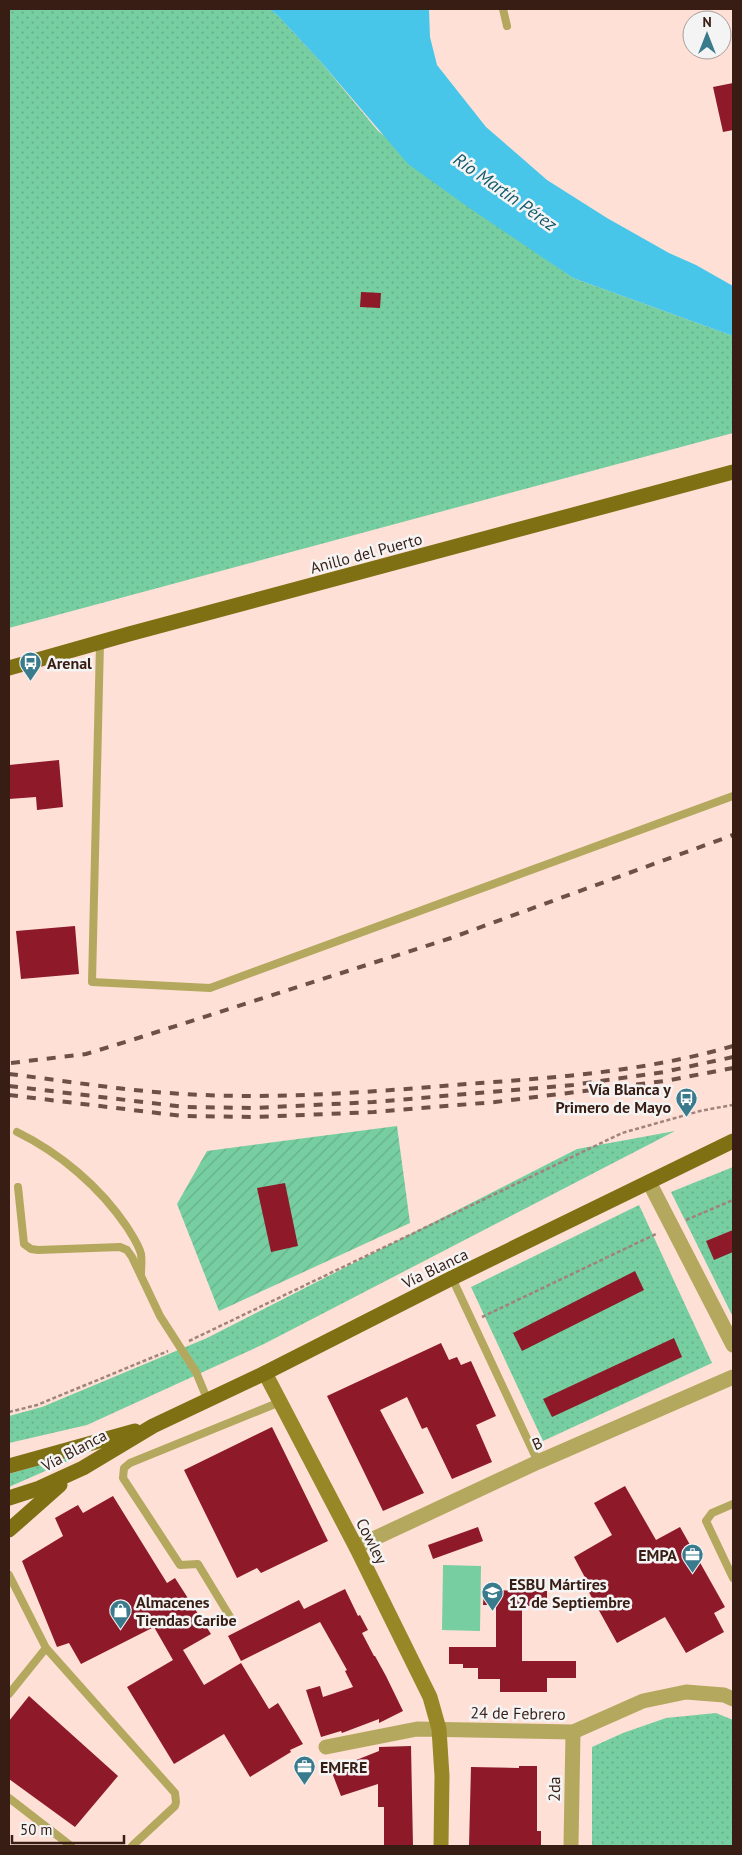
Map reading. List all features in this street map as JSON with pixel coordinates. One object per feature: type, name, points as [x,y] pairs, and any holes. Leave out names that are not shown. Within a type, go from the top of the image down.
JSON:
[{"type":"main road","name":"Anillo del Puerto","points":[[9,668],[733,472]]},
{"type":"main road","name":"Vía Blanca","points":[[9,1498],[37,1489],[83,1468],[153,1426],[265,1373],[452,1278],[733,1141]]},
{"type":"main road","name":"Vía Blanca","points":[[9,1466],[153,1426]]},
{"type":"main road","points":[[9,1530],[48,1494],[83,1468]]},
{"type":"street","points":[[649,1182],[733,1345]]},
{"type":"street","name":"Cowley","points":[[265,1373],[356,1547],[430,1697],[439,1729],[442,1776],[441,1846]]},
{"type":"street","name":"B","points":[[356,1547],[538,1462],[733,1377]]},
{"type":"street","name":"24 de Febrero","points":[[326,1747],[417,1729],[573,1732],[643,1700],[686,1692],[724,1695],[733,1698]]},
{"type":"street","name":"2da","points":[[571,1846],[573,1732]]},
{"type":"lane","points":[[502,9],[507,26]]},
{"type":"lane","points":[[100,643],[92,982],[210,988],[733,796]]},
{"type":"lane","points":[[17,1132],[35,1141],[66,1164],[94,1188],[115,1210],[134,1238],[141,1254],[140,1274]]},
{"type":"lane","points":[[18,1187],[24,1244],[31,1249],[120,1248],[127,1250],[160,1316],[178,1347],[196,1372],[208,1401]]},
{"type":"lane","points":[[452,1278],[538,1462]]},
{"type":"lane","points":[[232,1620],[198,1564],[180,1565],[123,1478],[124,1468],[130,1463],[280,1402]]},
{"type":"lane","points":[[733,1504],[712,1512],[706,1521],[733,1578]]},
{"type":"lane","points":[[9,1575],[46,1648],[175,1793],[175,1806],[132,1846]]},
{"type":"lane","points":[[9,1694],[46,1648]]},
{"type":"lane","points":[[9,1798],[70,1846]]},
{"type":"path","points":[[9,1412],[37,1405],[178,1347],[622,1133],[700,1111],[732,1105]]},
{"type":"path","points":[[472,1322],[672,1226],[733,1200]]},
{"type":"green space","points":[[9,9],[269,9],[277,15],[321,62],[378,131],[530,248],[573,278],[733,336],[733,433],[9,628]]},
{"type":"green space","points":[[397,1126],[410,1223],[219,1311],[177,1204],[207,1151]]},
{"type":"green space","points":[[675,1131],[264,1344],[87,1425],[9,1443],[9,1416],[42,1407],[207,1338],[577,1149]]},
{"type":"green space","points":[[733,1167],[733,1317],[671,1192]]},
{"type":"green space","points":[[639,1205],[712,1363],[543,1441],[471,1287]]},
{"type":"green space","points":[[95,1449],[9,1487],[9,1474]]},
{"type":"green space","points":[[443,1565],[481,1566],[480,1631],[442,1630]]},
{"type":"green space","points":[[716,1713],[733,1720],[733,1846],[592,1846],[592,1747],[623,1733],[666,1718]]},
{"type":"water","name":"Río Martín Pérez","points":[[269,9],[429,9],[430,37],[437,65],[486,127],[547,180],[607,218],[733,286],[733,336],[573,278],[468,207],[408,164],[321,62],[277,15]]},
{"type":"building","points":[[733,83],[733,130],[723,132],[713,87]]},
{"type":"building","points":[[361,292],[381,293],[380,308],[360,307]]},
{"type":"building","points":[[59,760],[63,807],[37,810],[36,797],[9,799],[9,765]]},
{"type":"building","points":[[75,926],[79,974],[21,979],[16,931]]},
{"type":"building","points":[[285,1183],[298,1246],[271,1252],[257,1188]]},
{"type":"building","points":[[733,1230],[733,1252],[714,1260],[706,1241]]},
{"type":"building","points":[[635,1271],[644,1290],[522,1351],[513,1333]]},
{"type":"building","points":[[674,1338],[682,1357],[552,1417],[543,1399]]},
{"type":"building","points":[[441,1343],[449,1360],[457,1357],[461,1365],[471,1361],[496,1416],[476,1425],[492,1462],[452,1479],[427,1427],[422,1429],[407,1397],[380,1410],[424,1493],[383,1511],[327,1396]]},
{"type":"building","points":[[272,1427],[328,1541],[261,1573],[257,1568],[237,1578],[184,1470]]},
{"type":"building","points":[[625,1486],[656,1540],[680,1527],[725,1607],[714,1613],[724,1632],[686,1653],[665,1617],[617,1643],[586,1587],[589,1585],[574,1557],[612,1535],[594,1503]]},
{"type":"building","points":[[113,1496],[167,1583],[175,1578],[211,1634],[183,1650],[204,1685],[241,1663],[269,1709],[278,1703],[303,1744],[290,1750],[291,1752],[250,1777],[224,1734],[174,1764],[127,1687],[173,1660],[154,1627],[81,1664],[69,1643],[57,1647],[22,1561],[63,1536],[55,1518],[78,1505],[83,1513]]},
{"type":"building","points":[[478,1527],[483,1541],[433,1559],[428,1545]]},
{"type":"building","points":[[345,1589],[358,1616],[360,1615],[368,1630],[362,1633],[403,1711],[379,1723],[379,1719],[342,1733],[341,1731],[321,1737],[306,1690],[320,1686],[323,1697],[353,1687],[345,1671],[347,1670],[320,1622],[241,1661],[228,1636],[299,1600],[304,1609]]},
{"type":"building","points":[[484,1590],[547,1591],[547,1606],[522,1606],[522,1661],[576,1661],[576,1678],[547,1678],[547,1692],[500,1692],[500,1679],[478,1679],[478,1668],[463,1668],[463,1664],[449,1664],[449,1647],[496,1647],[496,1605],[483,1605]]},
{"type":"building","points":[[29,1696],[118,1776],[75,1827],[9,1779],[9,1721]]},
{"type":"building","points":[[411,1746],[413,1846],[384,1846],[384,1807],[378,1807],[378,1784],[341,1796],[331,1770],[379,1751],[379,1747]]},
{"type":"building","points":[[519,1766],[537,1766],[537,1831],[541,1831],[541,1846],[469,1846],[471,1767],[519,1768]]},
{"type":"railway","points":[[11,1063],[86,1054],[135,1039],[451,938],[733,835]]},
{"type":"railway","points":[[9,1074],[163,1093],[222,1096],[332,1094],[576,1075],[639,1067],[733,1046]]},
{"type":"railway","points":[[9,1086],[185,1107],[254,1108],[373,1102],[573,1085],[664,1072],[733,1057]]},
{"type":"railway","points":[[9,1095],[182,1116],[255,1117],[374,1112],[495,1102],[665,1081],[733,1068]]},
{"type":"place","name":"Arenal","points":[[31,682]]},
{"type":"place","name":"Vía Blanca y Primero de Mayo","points":[[687,1117]]},
{"type":"place","name":"EMPA","points":[[693,1574]]},
{"type":"place","name":"ESBU Mártires 12 de Septiembre","points":[[493,1612]]},
{"type":"place","name":"Almacenes Tiendas Caribe","points":[[120,1630]]},
{"type":"place","name":"EMFRE","points":[[304,1786]]}]
